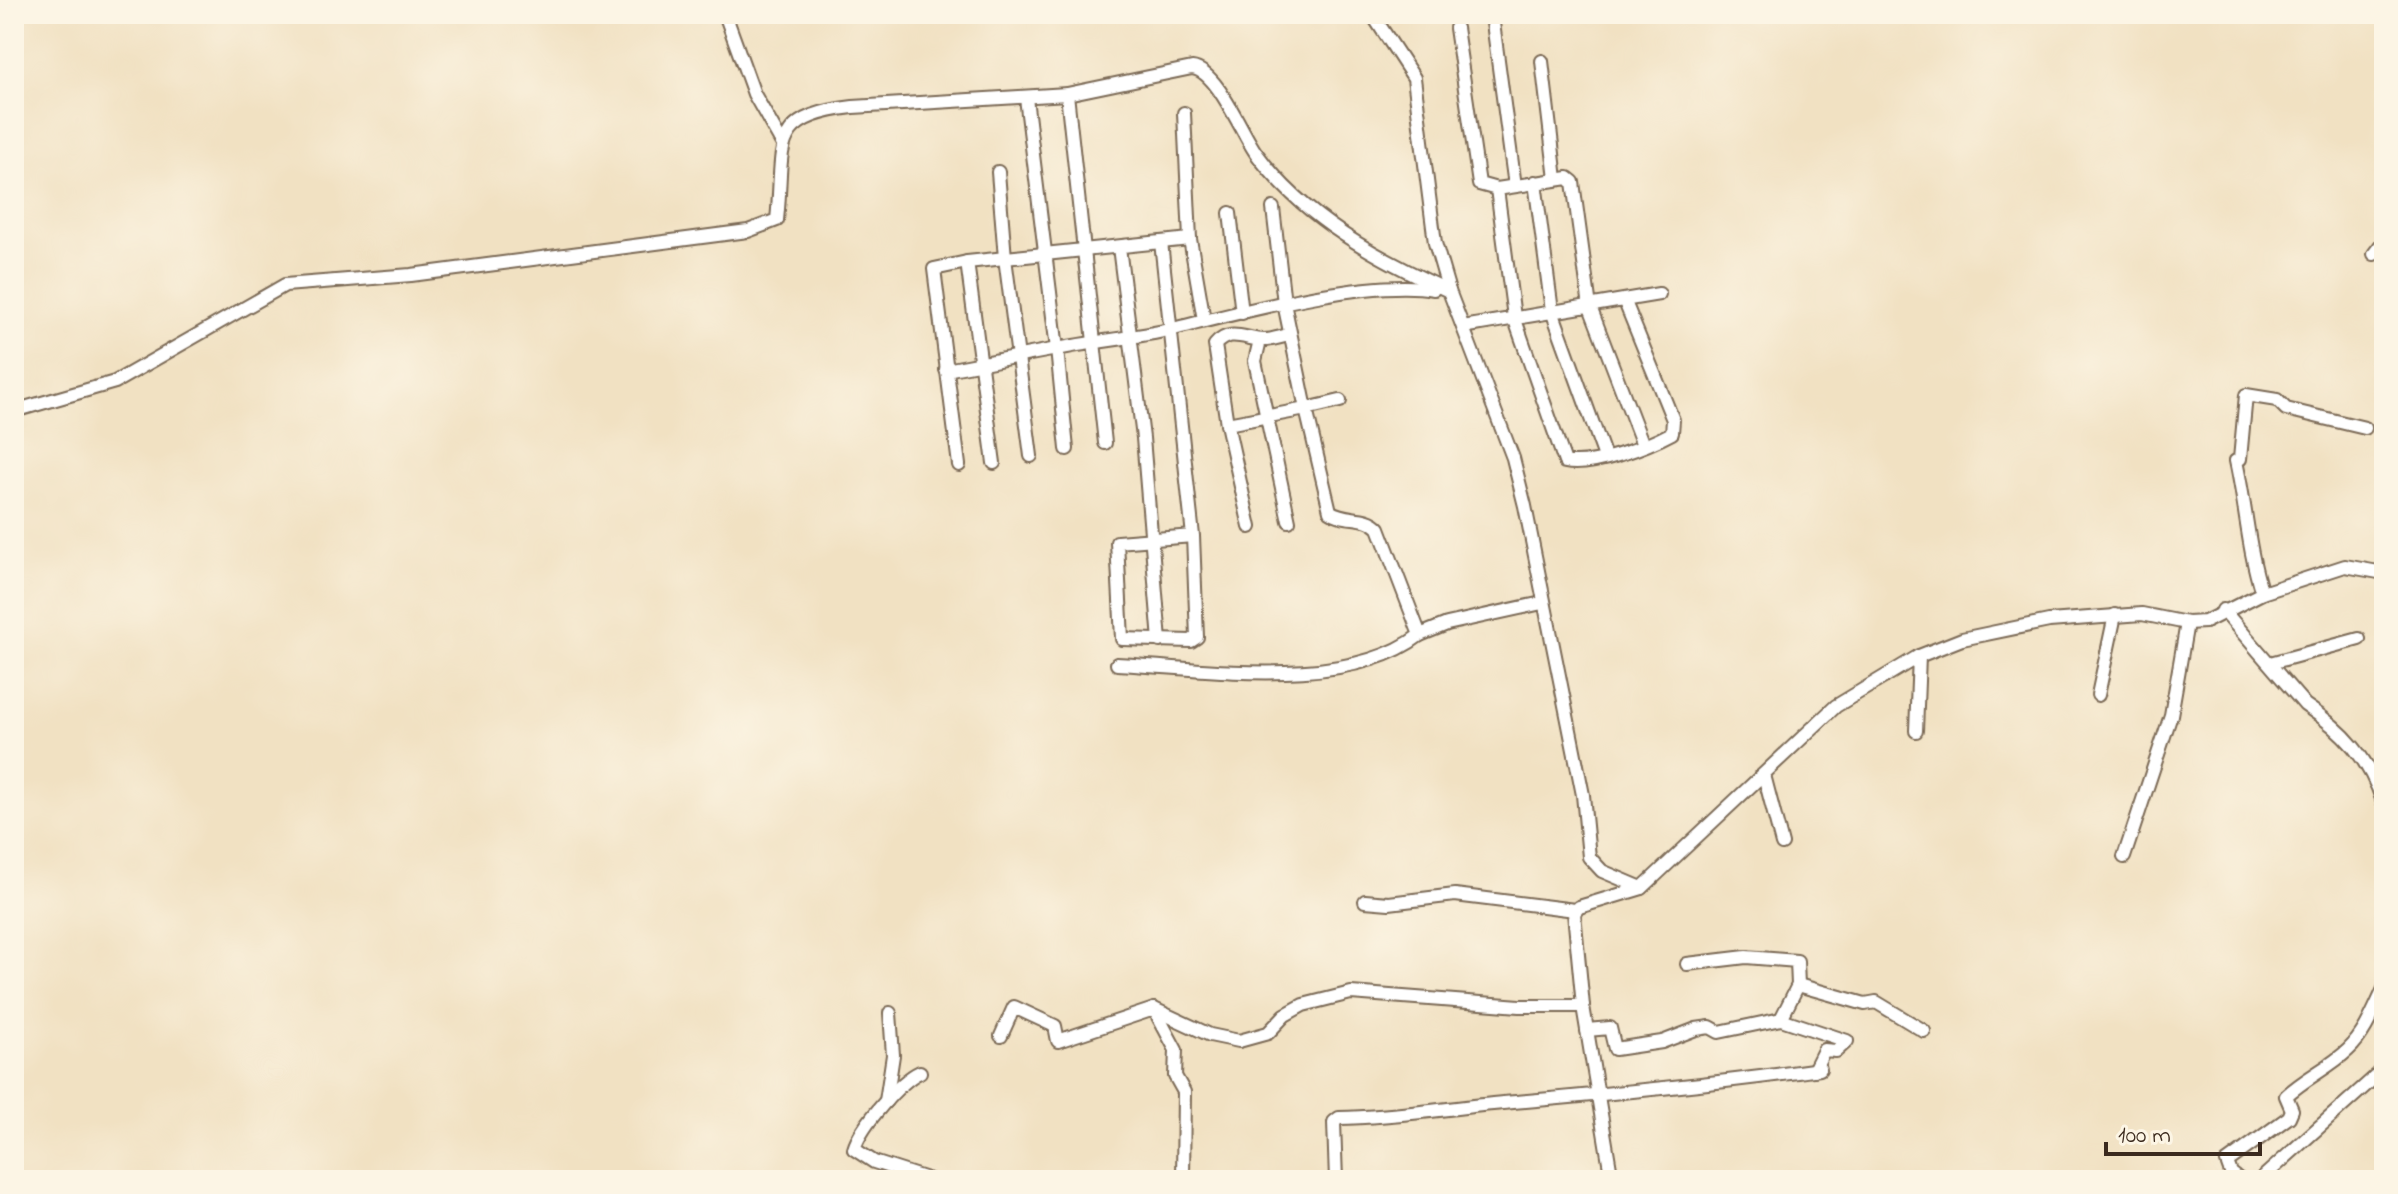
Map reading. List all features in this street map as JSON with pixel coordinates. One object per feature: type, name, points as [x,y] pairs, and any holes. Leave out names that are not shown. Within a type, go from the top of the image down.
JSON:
[{"type":"street","points":[[725,14],[754,94],[783,145]]},
{"type":"street","points":[[1372,14],[1414,78],[1435,243],[1449,291],[1513,458],[1583,795],[1589,857],[1602,871],[1642,888]]},
{"type":"street","points":[[1493,23],[1515,186]]},
{"type":"street","points":[[1456,28],[1479,184],[1497,189],[1556,179],[1568,178],[1573,182],[1590,307],[1643,445]]},
{"type":"street","points":[[1542,61],[1556,179]]},
{"type":"street","points":[[14,411],[115,382],[285,285],[411,275],[760,228],[777,220],[783,145],[788,129],[830,110],[1067,94],[1201,69],[1208,74],[1256,153],[1311,211],[1389,263],[1449,291]]},
{"type":"street","points":[[1067,94],[1105,443]]},
{"type":"street","points":[[1026,98],[1047,254],[1067,449]]},
{"type":"street","points":[[1184,113],[1190,239],[1204,320]]},
{"type":"street","points":[[998,172],[1005,258],[1031,456]]},
{"type":"street","points":[[1535,182],[1552,311],[1605,457]]},
{"type":"street","points":[[1497,189],[1514,317],[1562,459],[1570,464],[1643,445],[1672,433],[1674,428],[1625,302]]},
{"type":"street","points":[[1273,208],[1290,335],[1330,511],[1340,517],[1370,521],[1379,528],[1420,635]]},
{"type":"street","points":[[1230,213],[1242,313]]},
{"type":"street","points":[[959,465],[934,269],[967,262],[1190,239]]},
{"type":"street","points":[[2374,254],[2384,241]]},
{"type":"street","points":[[1161,242],[1193,536],[1196,639],[1126,641],[1119,635],[1117,542],[1193,536]]},
{"type":"street","points":[[1119,247],[1132,336],[1153,538],[1160,641]]},
{"type":"street","points":[[967,262],[994,463]]},
{"type":"street","points":[[946,370],[1171,329],[1284,303],[1407,284],[1449,291]]},
{"type":"street","points":[[1463,327],[1659,294]]},
{"type":"street","points":[[1250,527],[1227,424],[1215,345],[1220,340],[1239,334],[1260,340],[1290,335]]},
{"type":"street","points":[[1260,340],[1255,361],[1264,417],[1289,521]]},
{"type":"street","points":[[2262,593],[2249,553],[2249,534],[2236,461],[2240,459],[2246,395],[2277,400],[2286,409],[2365,428]]},
{"type":"street","points":[[1227,424],[1340,401]]},
{"type":"street","points":[[1365,901],[1389,903],[1455,895],[1575,910],[1642,888],[1836,706],[1919,656],[1962,639],[2014,627],[2142,614],[2187,623],[2205,622],[2223,610],[2262,593],[2345,566],[2384,573]]},
{"type":"street","points":[[1117,664],[1280,671],[1326,669],[1368,661],[1420,635],[1458,621],[1542,603]]},
{"type":"street","points":[[2223,610],[2305,705],[2321,712],[2364,757],[2374,773],[2384,804]]},
{"type":"street","points":[[2098,695],[2115,615]]},
{"type":"street","points":[[2124,857],[2171,715],[2187,623]]},
{"type":"street","points":[[2270,663],[2359,639]]},
{"type":"street","points":[[1916,731],[1919,656]]},
{"type":"street","points":[[1764,775],[1782,844]]},
{"type":"street","points":[[1575,910],[1583,1006],[1612,1180]]},
{"type":"street","points":[[1687,964],[1746,957],[1797,961],[1798,985],[1781,1019]]},
{"type":"street","points":[[1798,985],[1865,1004],[1876,1002],[1924,1031]]},
{"type":"street","points":[[2240,1180],[2231,1173],[2227,1162],[2289,1117],[2293,1112],[2286,1096],[2302,1080],[2349,1049],[2365,1028],[2384,989]]},
{"type":"street","points":[[1001,1036],[1014,1007],[1055,1026],[1058,1041],[1154,1009],[1210,1035],[1239,1041],[1268,1033],[1285,1015],[1318,999],[1351,993],[1520,1006],[1583,1006]]},
{"type":"street","points":[[1154,1009],[1176,1050],[1175,1076],[1184,1092],[1183,1180]]},
{"type":"street","points":[[886,1101],[893,1055],[890,1013]]},
{"type":"street","points":[[1336,1180],[1334,1122],[1339,1118],[1429,1113],[1597,1096],[1817,1069],[1824,1050],[1836,1051],[1847,1041],[1781,1019],[1719,1032],[1710,1027],[1696,1029],[1662,1042],[1615,1049],[1610,1028],[1587,1030]]},
{"type":"street","points":[[2260,1180],[2384,1069]]},
{"type":"street","points":[[920,1072],[902,1083],[886,1101],[860,1135],[854,1149],[874,1162],[930,1180]]}]
